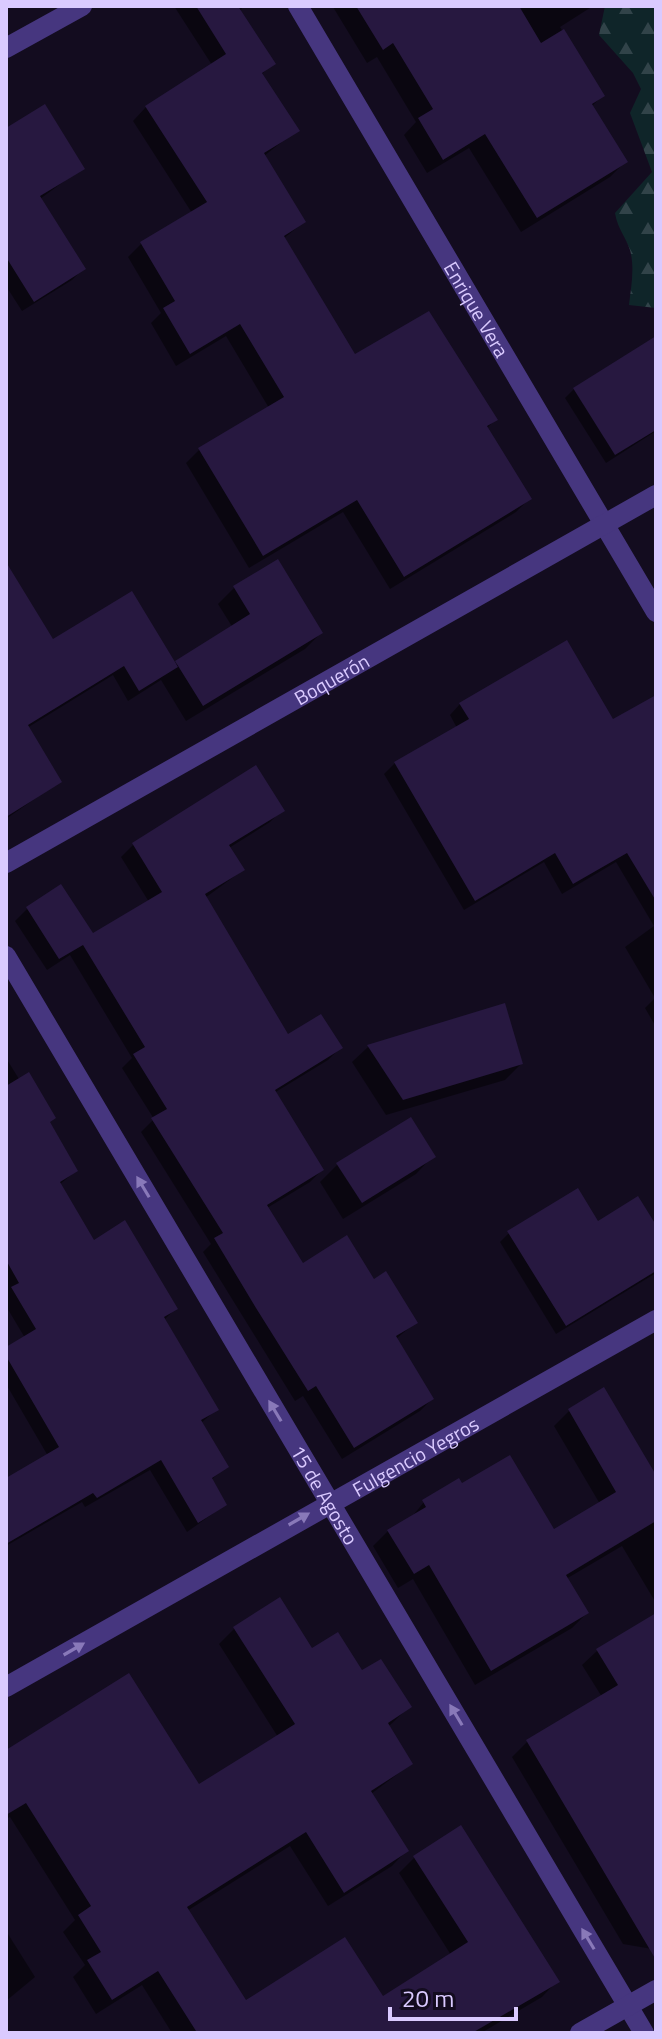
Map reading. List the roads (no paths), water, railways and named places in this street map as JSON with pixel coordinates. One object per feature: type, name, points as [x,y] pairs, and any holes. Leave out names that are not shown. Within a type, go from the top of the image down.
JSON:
[{"type":"street","points":[[6,48],[82,6]]},
{"type":"street","name":"Enrique Vera","points":[[298,6],[656,612]]},
{"type":"street","name":"Boquerón","points":[[6,863],[656,495]]},
{"type":"street","name":"15 de Agosto","points":[[6,956],[644,2033]]},
{"type":"street","name":"Fulgencio Yegros","points":[[6,1687],[656,1320]]},
{"type":"street","points":[[580,2033],[656,1990]]}]
